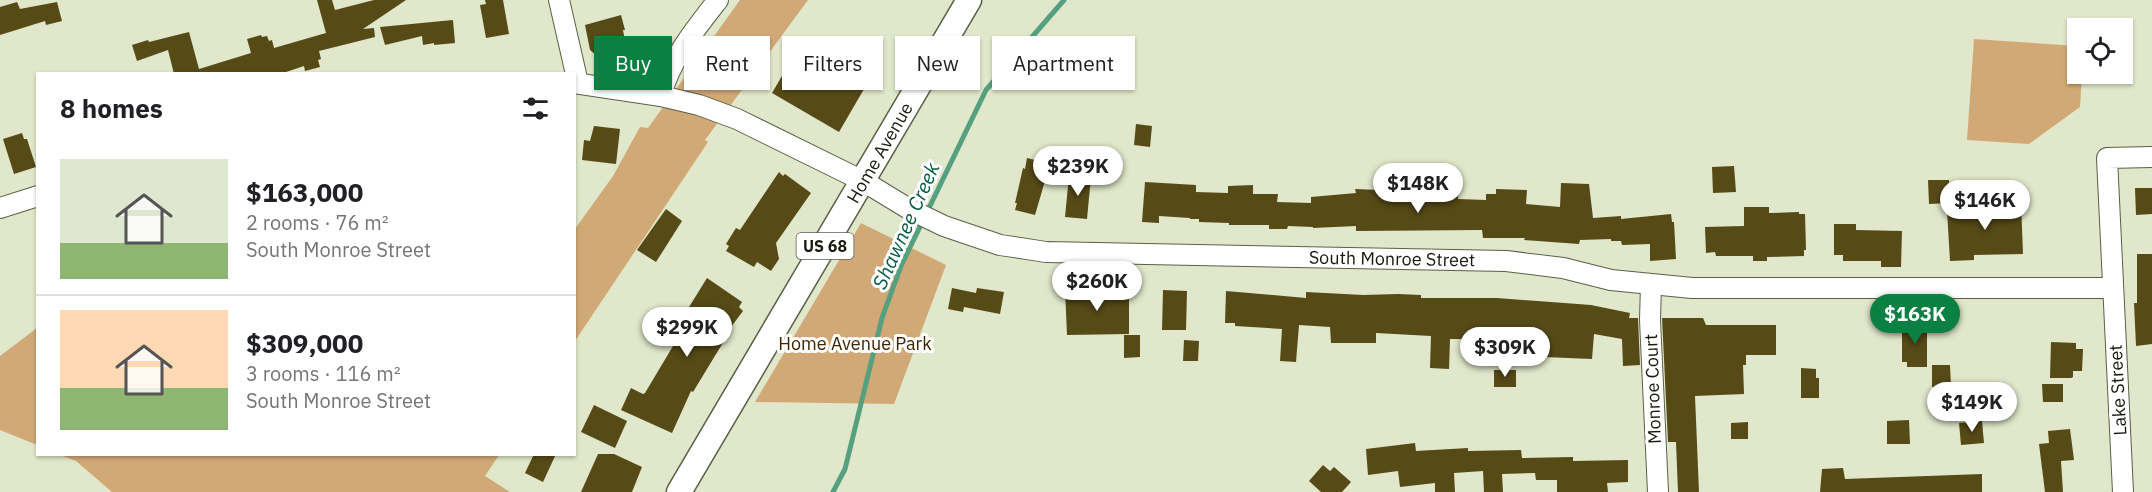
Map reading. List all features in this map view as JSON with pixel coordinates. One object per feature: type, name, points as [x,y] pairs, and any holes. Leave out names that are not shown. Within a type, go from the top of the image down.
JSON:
[{"type":"main road","name":"Home Avenue","points":[[679,492],[969,0]]},
{"type":"street","points":[[558,0],[574,72]]},
{"type":"street","points":[[661,96],[669,73],[699,24],[718,0]]},
{"type":"street","name":"South Monroe Street","points":[[576,83],[661,96],[699,105],[738,119],[863,181],[909,209],[944,226],[992,243],[1046,252],[1506,261],[1563,268],[1611,280],[1692,288],[2113,288]]},
{"type":"street","points":[[2113,288],[2107,158],[2152,157]]},
{"type":"street","points":[[0,208],[36,197]]},
{"type":"street","name":"Monroe Court","points":[[1651,285],[1650,320],[1658,492]]},
{"type":"street","name":"Lake Street","points":[[2113,288],[2123,492]]},
{"type":"green space","points":[[740,0],[808,0],[770,52],[770,36],[714,36]]},
{"type":"green space","points":[[1974,39],[2067,45],[2067,84],[2081,84],[2080,107],[2029,144],[1967,140]]},
{"type":"green space","points":[[684,78],[684,90],[742,90],[705,140],[708,142],[576,340],[576,228],[613,176],[640,127],[648,128]]},
{"type":"green space","name":"Home Avenue Park","points":[[861,223],[946,265],[894,404],[755,402]]},
{"type":"green space","points":[[36,329],[36,445],[0,430],[0,356]]},
{"type":"green space","points":[[63,456],[498,456],[485,476],[510,492],[112,492],[76,461]]},
{"type":"building","points":[[317,0],[332,0],[335,10],[374,0],[406,0],[363,29],[374,28],[375,37],[319,51],[320,67],[305,71],[304,66],[286,72],[174,72],[168,50],[137,61],[132,45],[189,32],[199,69],[251,53],[247,39],[261,35],[262,37],[267,36],[269,41],[272,40],[274,48],[326,33]]},
{"type":"building","points":[[485,0],[503,0],[509,34],[486,38],[480,5],[486,4]]},
{"type":"building","points":[[17,2],[20,9],[57,2],[62,21],[46,25],[45,21],[0,35],[0,7]]},
{"type":"building","points":[[621,15],[624,36],[594,36],[594,53],[590,50],[585,25]]},
{"type":"building","points":[[453,20],[455,43],[423,45],[422,36],[385,45],[380,27]]},
{"type":"building","points":[[782,76],[782,90],[863,90],[839,132],[772,93]]},
{"type":"building","points":[[1136,124],[1152,126],[1150,147],[1134,145]]},
{"type":"building","points":[[594,126],[620,129],[616,164],[582,160],[584,140],[590,141]]},
{"type":"building","points":[[22,133],[24,139],[27,139],[36,167],[14,174],[3,139]]},
{"type":"building","points":[[1093,151],[1108,152],[1106,173],[1091,171]]},
{"type":"building","points":[[1027,158],[1047,163],[1044,174],[1047,174],[1035,215],[1015,210]]},
{"type":"building","points":[[1734,166],[1736,192],[1713,193],[1712,167]]},
{"type":"building","points":[[779,172],[811,193],[776,243],[779,259],[771,271],[757,262],[754,267],[726,251],[729,246],[726,244],[736,228],[740,230]]},
{"type":"building","points":[[1069,176],[1091,177],[1087,219],[1065,217]]},
{"type":"building","points":[[1928,180],[1949,180],[1950,203],[1929,204]]},
{"type":"building","points":[[1432,181],[1449,182],[1448,190],[1458,190],[1458,199],[1486,200],[1486,194],[1496,194],[1496,189],[1527,190],[1526,204],[1560,207],[1561,183],[1589,184],[1593,218],[1621,216],[1621,219],[1671,214],[1672,222],[1674,222],[1676,259],[1650,261],[1650,244],[1622,245],[1621,241],[1611,241],[1611,239],[1580,240],[1579,244],[1524,240],[1525,238],[1483,238],[1482,230],[1356,231],[1356,226],[1313,228],[1288,226],[1287,229],[1269,229],[1269,225],[1229,225],[1229,223],[1199,222],[1199,219],[1159,216],[1159,223],[1142,222],[1145,182],[1196,185],[1196,192],[1228,193],[1228,186],[1253,185],[1253,194],[1278,194],[1277,202],[1311,203],[1311,197],[1356,193],[1355,189],[1431,192]]},
{"type":"building","points":[[2135,188],[2152,188],[2152,214],[2136,215]]},
{"type":"building","points":[[2021,202],[2023,254],[1974,255],[1974,260],[1950,261],[1947,210],[1998,207],[1997,203]]},
{"type":"building","points":[[1744,207],[1769,207],[1769,213],[1799,212],[1799,214],[1805,214],[1806,250],[1804,250],[1804,256],[1767,257],[1767,261],[1753,261],[1753,256],[1716,256],[1715,252],[1706,253],[1705,227],[1744,226]]},
{"type":"building","points":[[666,209],[682,221],[656,262],[637,250]]},
{"type":"building","points":[[1834,224],[1856,224],[1856,230],[1902,231],[1901,267],[1881,267],[1881,261],[1843,261],[1843,255],[1834,255]]},
{"type":"building","points":[[2137,254],[2152,254],[2152,344],[2136,346],[2134,303],[2137,303]]},
{"type":"building","points":[[707,278],[742,302],[739,307],[743,311],[722,339],[724,341],[693,392],[691,391],[672,433],[621,410],[631,388],[645,393],[679,336],[673,333]]},
{"type":"building","points":[[952,288],[976,293],[977,288],[1004,292],[1000,314],[964,307],[963,312],[948,309]]},
{"type":"building","points":[[1065,289],[1118,289],[1119,295],[1129,295],[1129,334],[1067,335]]},
{"type":"building","points":[[1163,290],[1187,291],[1186,330],[1162,330]]},
{"type":"building","points":[[1226,291],[1306,298],[1306,292],[1398,294],[1421,295],[1421,298],[1497,298],[1591,305],[1630,313],[1629,318],[1638,318],[1640,365],[1623,366],[1622,339],[1594,334],[1592,359],[1544,357],[1545,340],[1450,339],[1449,369],[1430,368],[1431,336],[1376,333],[1376,343],[1331,343],[1330,327],[1299,325],[1296,362],[1280,361],[1282,329],[1235,326],[1235,323],[1225,323]]},
{"type":"building","points":[[1662,318],[1703,318],[1706,325],[1776,325],[1776,355],[1746,355],[1746,365],[1743,365],[1744,394],[1695,396],[1699,492],[1678,492],[1676,442],[1668,442]]},
{"type":"building","points":[[1905,324],[1925,324],[1927,367],[1907,367],[1907,362],[1902,362],[1902,328],[1905,328]]},
{"type":"building","points":[[1124,335],[1140,335],[1140,357],[1124,358]]},
{"type":"building","points":[[1184,340],[1199,341],[1198,361],[1183,361]]},
{"type":"building","points":[[2051,342],[2076,343],[2076,349],[2083,349],[2082,371],[2073,371],[2071,378],[2050,378]]},
{"type":"building","points":[[1932,365],[1950,365],[1951,386],[1932,387]]},
{"type":"building","points":[[1801,368],[1816,369],[1816,378],[1819,378],[1819,398],[1801,398]]},
{"type":"building","points":[[1494,370],[1516,370],[1516,387],[1494,387]]},
{"type":"building","points":[[2042,384],[2063,384],[2063,402],[2043,402]]},
{"type":"building","points":[[594,405],[627,421],[615,448],[581,432]]},
{"type":"building","points":[[1909,420],[1910,444],[1887,444],[1887,421]]},
{"type":"building","points":[[1982,421],[1984,443],[1961,445],[1959,423]]},
{"type":"building","points":[[1748,422],[1748,439],[1731,439],[1731,423]]},
{"type":"building","points":[[2070,429],[2074,460],[2061,461],[2063,492],[2045,492],[2039,444],[2049,443],[2048,431]]},
{"type":"building","points":[[1415,443],[1416,451],[1468,448],[1468,451],[1521,450],[1522,458],[1573,457],[1573,461],[1628,460],[1628,482],[1607,483],[1608,492],[1557,492],[1557,480],[1536,480],[1535,473],[1502,474],[1503,492],[1484,492],[1483,471],[1454,473],[1455,492],[1435,492],[1435,483],[1400,487],[1398,471],[1368,475],[1366,449]]},
{"type":"building","points":[[598,454],[614,454],[642,467],[632,492],[581,492]]},
{"type":"building","points":[[533,456],[555,456],[543,482],[525,473]]},
{"type":"building","points":[[1323,465],[1330,471],[1334,467],[1351,482],[1342,492],[1321,492],[1309,481]]},
{"type":"building","points":[[1843,468],[1845,479],[1982,474],[1982,492],[1820,492],[1822,469]]},
{"type":"waterway","name":"Shawnee Creek","points":[[833,492],[845,469],[882,318],[901,266],[986,90],[1064,0]]}]
